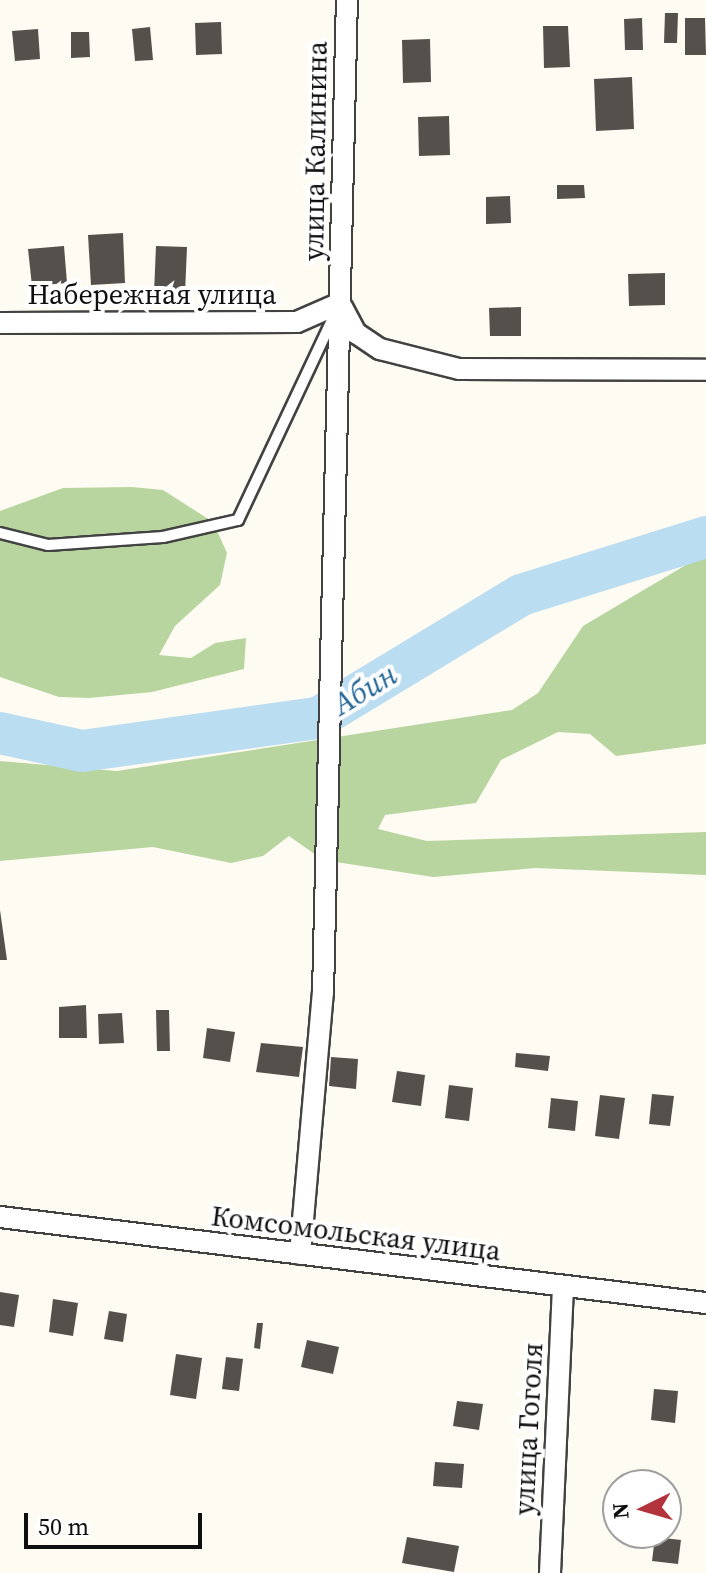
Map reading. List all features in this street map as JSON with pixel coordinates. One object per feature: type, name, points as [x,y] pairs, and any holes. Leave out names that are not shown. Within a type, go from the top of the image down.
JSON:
[{"type":"street","name":"улица Калинина","points":[[300,1254],[326,881],[347,0]]},
{"type":"street","name":"Набережная улица","points":[[0,323],[297,322],[340,303]]},
{"type":"street","points":[[340,303],[356,333],[380,349],[459,369],[706,370]]},
{"type":"street","name":"Комсомольская улица","points":[[0,1217],[706,1303]]},
{"type":"street","name":"улица Гоголя","points":[[550,1573],[563,1287]]},
{"type":"lane","points":[[0,533],[48,545],[163,537],[238,520],[340,303]]},
{"type":"green space","points":[[63,488],[163,490],[213,522],[227,553],[220,585],[175,626],[159,655],[191,658],[215,643],[246,638],[244,669],[152,692],[89,698],[59,697],[0,677],[0,511]]},
{"type":"green space","points":[[706,553],[706,744],[616,756],[590,734],[558,732],[501,760],[476,803],[385,815],[378,829],[427,841],[706,832],[706,875],[535,868],[433,877],[323,860],[289,836],[263,856],[231,863],[153,847],[0,861],[0,761],[117,771],[512,710],[538,693],[583,626]]},
{"type":"building","points":[[665,13],[678,13],[677,43],[664,43]]},
{"type":"building","points":[[642,18],[643,50],[625,50],[624,19]]},
{"type":"building","points":[[685,18],[705,18],[706,55],[685,55]]},
{"type":"building","points":[[221,22],[222,54],[196,55],[195,23]]},
{"type":"building","points":[[543,26],[568,26],[570,67],[544,68]]},
{"type":"building","points":[[150,27],[153,60],[135,61],[132,29]]},
{"type":"building","points":[[38,29],[40,59],[15,61],[12,31]]},
{"type":"building","points":[[71,32],[89,32],[90,57],[71,58]]},
{"type":"building","points":[[430,39],[431,82],[403,83],[402,40]]},
{"type":"building","points":[[632,77],[634,129],[596,131],[594,79]]},
{"type":"building","points":[[449,116],[450,155],[419,156],[418,117]]},
{"type":"building","points":[[557,185],[584,185],[585,198],[557,199]]},
{"type":"building","points":[[510,196],[511,223],[486,224],[486,197]]},
{"type":"building","points":[[123,233],[125,283],[91,285],[88,235]]},
{"type":"building","points":[[64,246],[67,283],[32,286],[28,249]]},
{"type":"building","points":[[156,246],[187,247],[185,294],[154,293]]},
{"type":"building","points":[[665,273],[665,305],[629,306],[628,274]]},
{"type":"building","points":[[521,307],[521,336],[490,336],[489,308]]},
{"type":"building","points":[[0,910],[7,960],[0,960]]},
{"type":"building","points":[[86,1005],[87,1038],[59,1038],[59,1007]]},
{"type":"building","points":[[156,1010],[169,1010],[170,1051],[157,1051]]},
{"type":"building","points":[[122,1013],[124,1043],[99,1044],[98,1014]]},
{"type":"building","points":[[207,1028],[235,1032],[230,1062],[203,1058]]},
{"type":"building","points":[[261,1043],[303,1047],[299,1077],[256,1072]]},
{"type":"building","points":[[516,1053],[550,1056],[548,1071],[515,1067]]},
{"type":"building","points":[[331,1057],[358,1059],[356,1089],[329,1086]]},
{"type":"building","points":[[397,1071],[425,1075],[421,1106],[392,1102]]},
{"type":"building","points":[[449,1085],[473,1088],[469,1121],[445,1118]]},
{"type":"building","points":[[652,1094],[674,1096],[670,1126],[649,1124]]},
{"type":"building","points":[[600,1095],[625,1098],[619,1139],[595,1136]]},
{"type":"building","points":[[551,1098],[578,1101],[575,1131],[548,1128]]},
{"type":"building","points":[[0,1292],[19,1295],[14,1327],[0,1325]]},
{"type":"building","points":[[53,1299],[78,1303],[73,1336],[49,1332]]},
{"type":"building","points":[[109,1311],[127,1314],[123,1342],[104,1339]]},
{"type":"building","points":[[257,1323],[263,1323],[260,1349],[254,1348]]},
{"type":"building","points":[[307,1340],[339,1347],[333,1374],[301,1367]]},
{"type":"building","points":[[176,1354],[202,1358],[196,1399],[170,1395]]},
{"type":"building","points":[[226,1357],[243,1359],[239,1391],[222,1389]]},
{"type":"building","points":[[654,1389],[678,1391],[675,1423],[651,1420]]},
{"type":"building","points":[[457,1401],[483,1404],[479,1430],[453,1426]]},
{"type":"building","points":[[435,1462],[464,1464],[462,1488],[433,1486]]},
{"type":"building","points":[[407,1537],[459,1546],[454,1572],[402,1563]]},
{"type":"building","points":[[654,1549],[680,1549],[678,1564],[652,1561]]},
{"type":"waterway","name":"Абин","points":[[0,733],[82,751],[318,718],[521,595],[706,537]]}]
